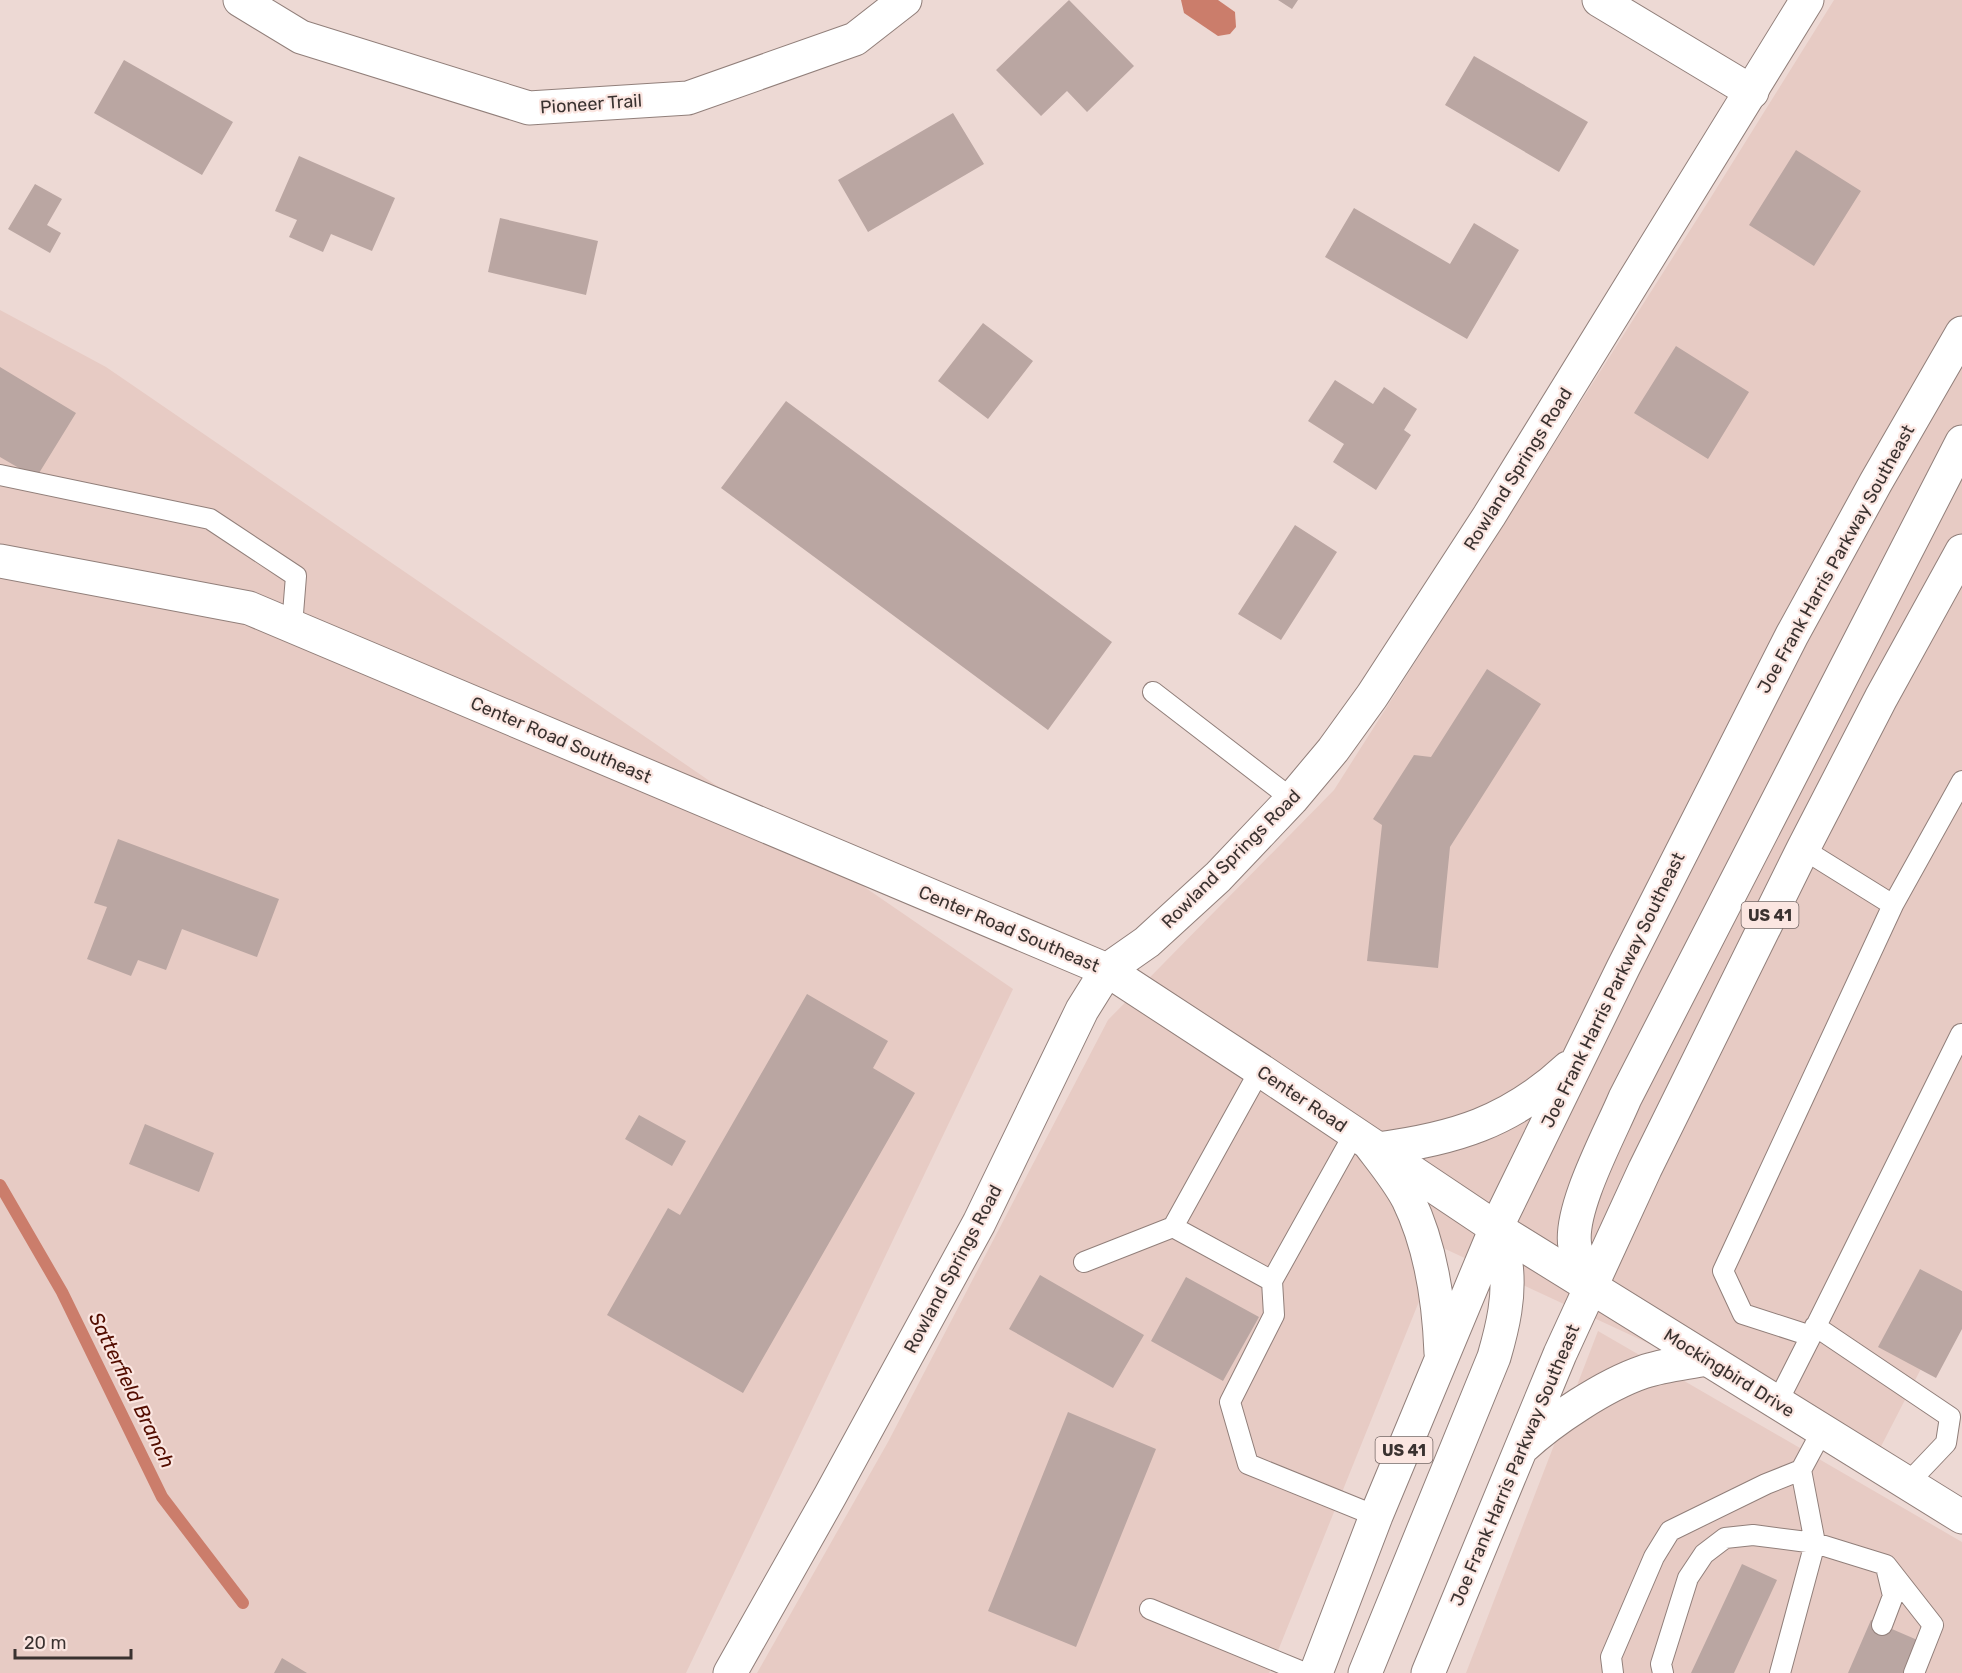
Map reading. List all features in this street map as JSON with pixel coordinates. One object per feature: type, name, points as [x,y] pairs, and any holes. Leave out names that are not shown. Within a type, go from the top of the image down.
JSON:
[{"type":"street","name":"Pioneer Trail","points":[[240,0],[301,37],[529,108],[688,98],[855,39],[905,0]]},
{"type":"street","points":[[1599,0],[1752,92]]},
{"type":"street","name":"Rowland Springs Road","points":[[730,1673],[836,1486],[979,1223],[1082,1010],[1107,970],[1147,942],[1218,877],[1292,799],[1333,750],[1372,696],[1470,546],[1807,0]]},
{"type":"street","name":"Joe Frank Harris Parkway Southeast","points":[[1316,1673],[1376,1516],[1496,1228],[1578,1058],[1792,635],[1876,482],[1962,333]]},
{"type":"street","points":[[1590,1286],[1575,1247],[1578,1211],[1588,1181],[1625,1098],[1962,442]]},
{"type":"street","name":"Joe Frank Harris Parkway Southeast","points":[[1428,1673],[1590,1286],[1644,1169],[1803,849],[1881,698],[1962,551]]},
{"type":"street","name":"Center Road Southeast","points":[[0,561],[249,608],[1107,970]]},
{"type":"street","name":"Center Road","points":[[1107,970],[1496,1228]]},
{"type":"street","points":[[1367,1143],[1424,1142],[1479,1126],[1528,1100],[1553,1082],[1578,1058]]},
{"type":"street","points":[[1367,1143],[1392,1173],[1408,1199],[1421,1231],[1437,1302],[1441,1360]]},
{"type":"street","points":[[1365,1673],[1494,1357],[1503,1326],[1507,1296],[1506,1263],[1496,1228]]},
{"type":"street","name":"Mockingbird Drive","points":[[1496,1228],[1962,1517]]},
{"type":"street","points":[[1521,1449],[1556,1421],[1614,1385],[1643,1372],[1706,1359]]},
{"type":"lane","points":[[0,475],[210,519],[296,576],[292,627]]},
{"type":"lane","points":[[1153,692],[1292,799]]},
{"type":"lane","points":[[1908,1483],[1946,1443],[1950,1417],[1813,1331],[1743,1314],[1723,1271],[1893,905],[1962,781]]},
{"type":"lane","points":[[1803,849],[1893,905]]},
{"type":"lane","points":[[1777,1403],[1961,1034]]},
{"type":"lane","points":[[1084,1262],[1173,1227],[1260,1070]]},
{"type":"lane","points":[[1367,1143],[1272,1281],[1275,1315],[1230,1402],[1248,1464],[1376,1516]]},
{"type":"lane","points":[[1173,1227],[1272,1281]]},
{"type":"lane","points":[[1780,1673],[1815,1543],[1801,1470],[1822,1431]]},
{"type":"lane","points":[[1612,1673],[1611,1658],[1654,1557],[1670,1531],[1766,1484],[1801,1470]]},
{"type":"lane","points":[[1663,1673],[1661,1664],[1688,1578],[1704,1554],[1725,1538],[1753,1535],[1815,1543],[1886,1566],[1933,1625],[1914,1673]]},
{"type":"lane","points":[[1882,1625],[1893,1596],[1886,1566]]},
{"type":"lane","points":[[1150,1609],[1305,1673]]},
{"type":"shaded area","points":[[1181,0],[1218,0],[1235,12],[1236,27],[1230,34],[1218,36],[1184,13]]},
{"type":"shaded area","points":[[1834,0],[1962,0],[1962,1289],[1873,1462],[1777,1403],[1441,1247],[1269,1673],[757,1673],[888,1442],[1108,1020],[1334,790]]},
{"type":"shaded area","points":[[0,310],[106,367],[1013,989],[686,1673],[0,1673]]},
{"type":"shaded area","points":[[1598,1331],[1962,1542],[1962,1673],[1466,1673]]},
{"type":"building","points":[[1069,0],[1134,66],[1087,112],[1067,91],[1041,116],[996,70]]},
{"type":"building","points":[[1278,0],[1298,0],[1292,9]]},
{"type":"building","points":[[1474,56],[1588,122],[1559,172],[1445,105]]},
{"type":"building","points":[[124,60],[233,122],[202,175],[94,113]]},
{"type":"building","points":[[953,113],[984,164],[868,232],[838,180]]},
{"type":"building","points":[[1796,150],[1861,191],[1814,266],[1749,225]]},
{"type":"building","points":[[299,156],[395,198],[372,251],[331,234],[323,252],[289,237],[297,220],[275,211]]},
{"type":"building","points":[[35,184],[62,199],[47,225],[61,233],[50,253],[8,229]]},
{"type":"building","points":[[1354,208],[1450,264],[1474,223],[1519,250],[1467,339],[1325,257]]},
{"type":"building","points":[[500,218],[598,241],[586,295],[488,272]]},
{"type":"building","points":[[983,323],[1033,361],[988,419],[938,381]]},
{"type":"building","points":[[1676,346],[1749,392],[1708,459],[1634,413]]},
{"type":"building","points":[[0,367],[76,413],[36,478],[0,457]]},
{"type":"building","points":[[1335,380],[1373,404],[1384,387],[1417,409],[1404,430],[1411,435],[1376,490],[1333,462],[1344,444],[1308,421]]},
{"type":"building","points":[[786,401],[1112,642],[1048,730],[721,488]]},
{"type":"building","points":[[1295,525],[1337,552],[1281,640],[1238,614]]},
{"type":"building","points":[[1487,669],[1541,704],[1450,847],[1438,968],[1367,961],[1382,825],[1373,819],[1414,755],[1431,757]]},
{"type":"building","points":[[118,839],[279,899],[257,957],[182,929],[166,970],[138,960],[131,976],[87,959],[107,907],[94,903]]},
{"type":"building","points":[[807,994],[888,1041],[873,1068],[915,1093],[743,1393],[607,1315],[668,1208],[680,1215]]},
{"type":"building","points":[[639,1115],[686,1141],[672,1166],[625,1139]]},
{"type":"building","points":[[145,1124],[214,1153],[199,1192],[129,1164]]},
{"type":"building","points":[[1920,1269],[1962,1291],[1962,1329],[1936,1378],[1878,1347]]},
{"type":"building","points":[[1040,1275],[1144,1335],[1113,1388],[1009,1329]]},
{"type":"building","points":[[1186,1277],[1259,1317],[1223,1381],[1151,1341]]},
{"type":"building","points":[[1068,1412],[1156,1449],[1076,1647],[988,1611]]},
{"type":"building","points":[[1742,1564],[1777,1580],[1734,1673],[1691,1673]]},
{"type":"building","points":[[1871,1620],[1922,1642],[1909,1673],[1848,1673]]},
{"type":"building","points":[[282,1658],[307,1673],[274,1673]]},
{"type":"waterway","name":"Satterfield Branch","points":[[0,1185],[62,1292],[162,1497],[243,1603]]}]
